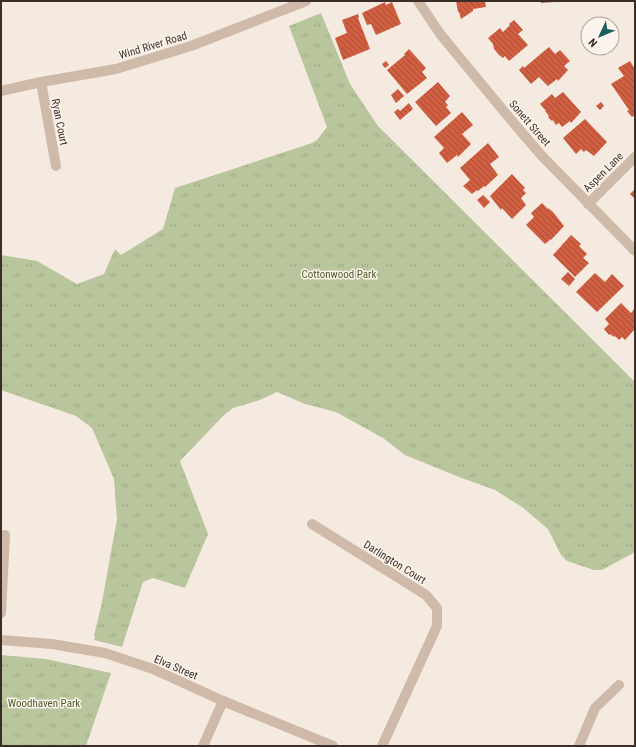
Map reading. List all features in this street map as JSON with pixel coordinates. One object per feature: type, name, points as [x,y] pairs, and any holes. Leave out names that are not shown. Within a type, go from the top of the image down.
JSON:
[{"type":"street","name":"Wind River Road","points":[[1,91],[40,82],[116,69],[191,46],[306,1]]},
{"type":"street","name":"Sonett Street","points":[[418,1],[441,35],[542,156],[635,251]]},
{"type":"street","name":"Ryan Court","points":[[40,82],[56,166]]},
{"type":"street","name":"Aspen Lane","points":[[588,204],[635,157]]},
{"type":"street","name":"Darlington Court","points":[[312,524],[426,595],[437,608],[437,626],[382,746]]},
{"type":"street","points":[[1,613],[5,535]]},
{"type":"street","name":"Elva Street","points":[[1,640],[52,644],[104,653],[153,669],[223,701],[333,746]]},
{"type":"street","points":[[579,746],[595,708],[619,685]]},
{"type":"street","points":[[203,746],[223,701]]},
{"type":"green space","name":"Cottonwood Park","points":[[321,13],[350,84],[378,126],[635,382],[635,552],[602,570],[594,570],[567,561],[561,555],[548,529],[522,507],[495,490],[405,455],[383,438],[336,412],[305,404],[277,392],[260,400],[233,408],[224,415],[180,461],[208,534],[185,588],[153,578],[143,582],[122,647],[94,640],[117,519],[114,479],[92,428],[76,416],[1,390],[1,255],[37,261],[77,284],[104,274],[115,249],[121,255],[163,229],[175,188],[312,143],[317,140],[327,127],[289,26]]},
{"type":"green space","name":"Woodhaven Park","points":[[1,655],[46,659],[111,673],[86,746],[1,746]]},
{"type":"building","points":[[456,1],[485,1],[486,7],[473,9],[473,11],[461,19]]},
{"type":"building","points":[[541,1],[555,1],[555,2],[541,3]]},
{"type":"building","points":[[385,2],[386,5],[392,2],[401,24],[376,35],[371,24],[367,25],[362,13]]},
{"type":"building","points":[[358,14],[358,18],[370,49],[343,60],[335,38],[347,33],[342,20]]},
{"type":"building","points":[[514,20],[523,30],[518,34],[528,45],[509,61],[505,56],[503,58],[499,55],[488,38],[500,28],[503,32]]},
{"type":"building","points":[[549,47],[555,54],[560,50],[570,61],[564,66],[568,70],[558,81],[557,79],[548,86],[539,77],[531,84],[519,70],[523,66],[524,68]]},
{"type":"building","points":[[409,49],[426,68],[422,72],[427,78],[407,94],[387,70],[405,55],[404,54]]},
{"type":"building","points":[[386,61],[389,65],[385,68],[382,64]]},
{"type":"building","points":[[630,61],[635,69],[635,115],[632,117],[627,111],[629,110],[611,84],[624,76],[618,68]]},
{"type":"building","points":[[438,82],[450,96],[445,102],[448,105],[446,107],[451,113],[436,126],[415,102]]},
{"type":"building","points":[[398,89],[404,96],[396,103],[391,95]]},
{"type":"building","points":[[563,92],[581,112],[571,123],[570,121],[562,127],[559,123],[556,125],[553,120],[552,121],[548,117],[549,116],[546,111],[540,104],[552,94],[555,98]]},
{"type":"building","points":[[601,102],[604,106],[600,110],[596,106]]},
{"type":"building","points":[[409,103],[413,109],[400,120],[394,112],[398,109],[400,111]]},
{"type":"building","points":[[462,112],[473,125],[462,134],[471,144],[458,157],[457,155],[447,163],[439,153],[444,148],[434,137]]},
{"type":"building","points":[[585,119],[607,142],[594,156],[586,150],[584,152],[581,149],[576,154],[563,138]]},
{"type":"building","points":[[488,143],[499,157],[490,164],[498,175],[485,187],[484,186],[472,194],[463,186],[470,180],[460,168]]},
{"type":"building","points":[[512,174],[525,188],[523,190],[526,193],[521,198],[526,205],[512,219],[502,208],[501,210],[490,196]]},
{"type":"building","points":[[635,189],[635,199],[630,194]]},
{"type":"building","points":[[483,195],[490,202],[484,208],[477,200]]},
{"type":"building","points":[[542,203],[553,212],[564,226],[551,240],[545,244],[526,225],[534,217],[531,213]]},
{"type":"building","points":[[571,235],[581,244],[579,246],[587,254],[583,258],[589,263],[575,277],[553,255]]},
{"type":"building","points":[[568,272],[575,279],[569,286],[561,279]]},
{"type":"building","points":[[595,273],[605,282],[612,274],[624,286],[597,312],[576,292]]},
{"type":"building","points":[[621,303],[631,313],[635,308],[635,329],[625,340],[622,337],[619,340],[615,336],[609,335],[604,329],[609,324],[605,319]]}]
